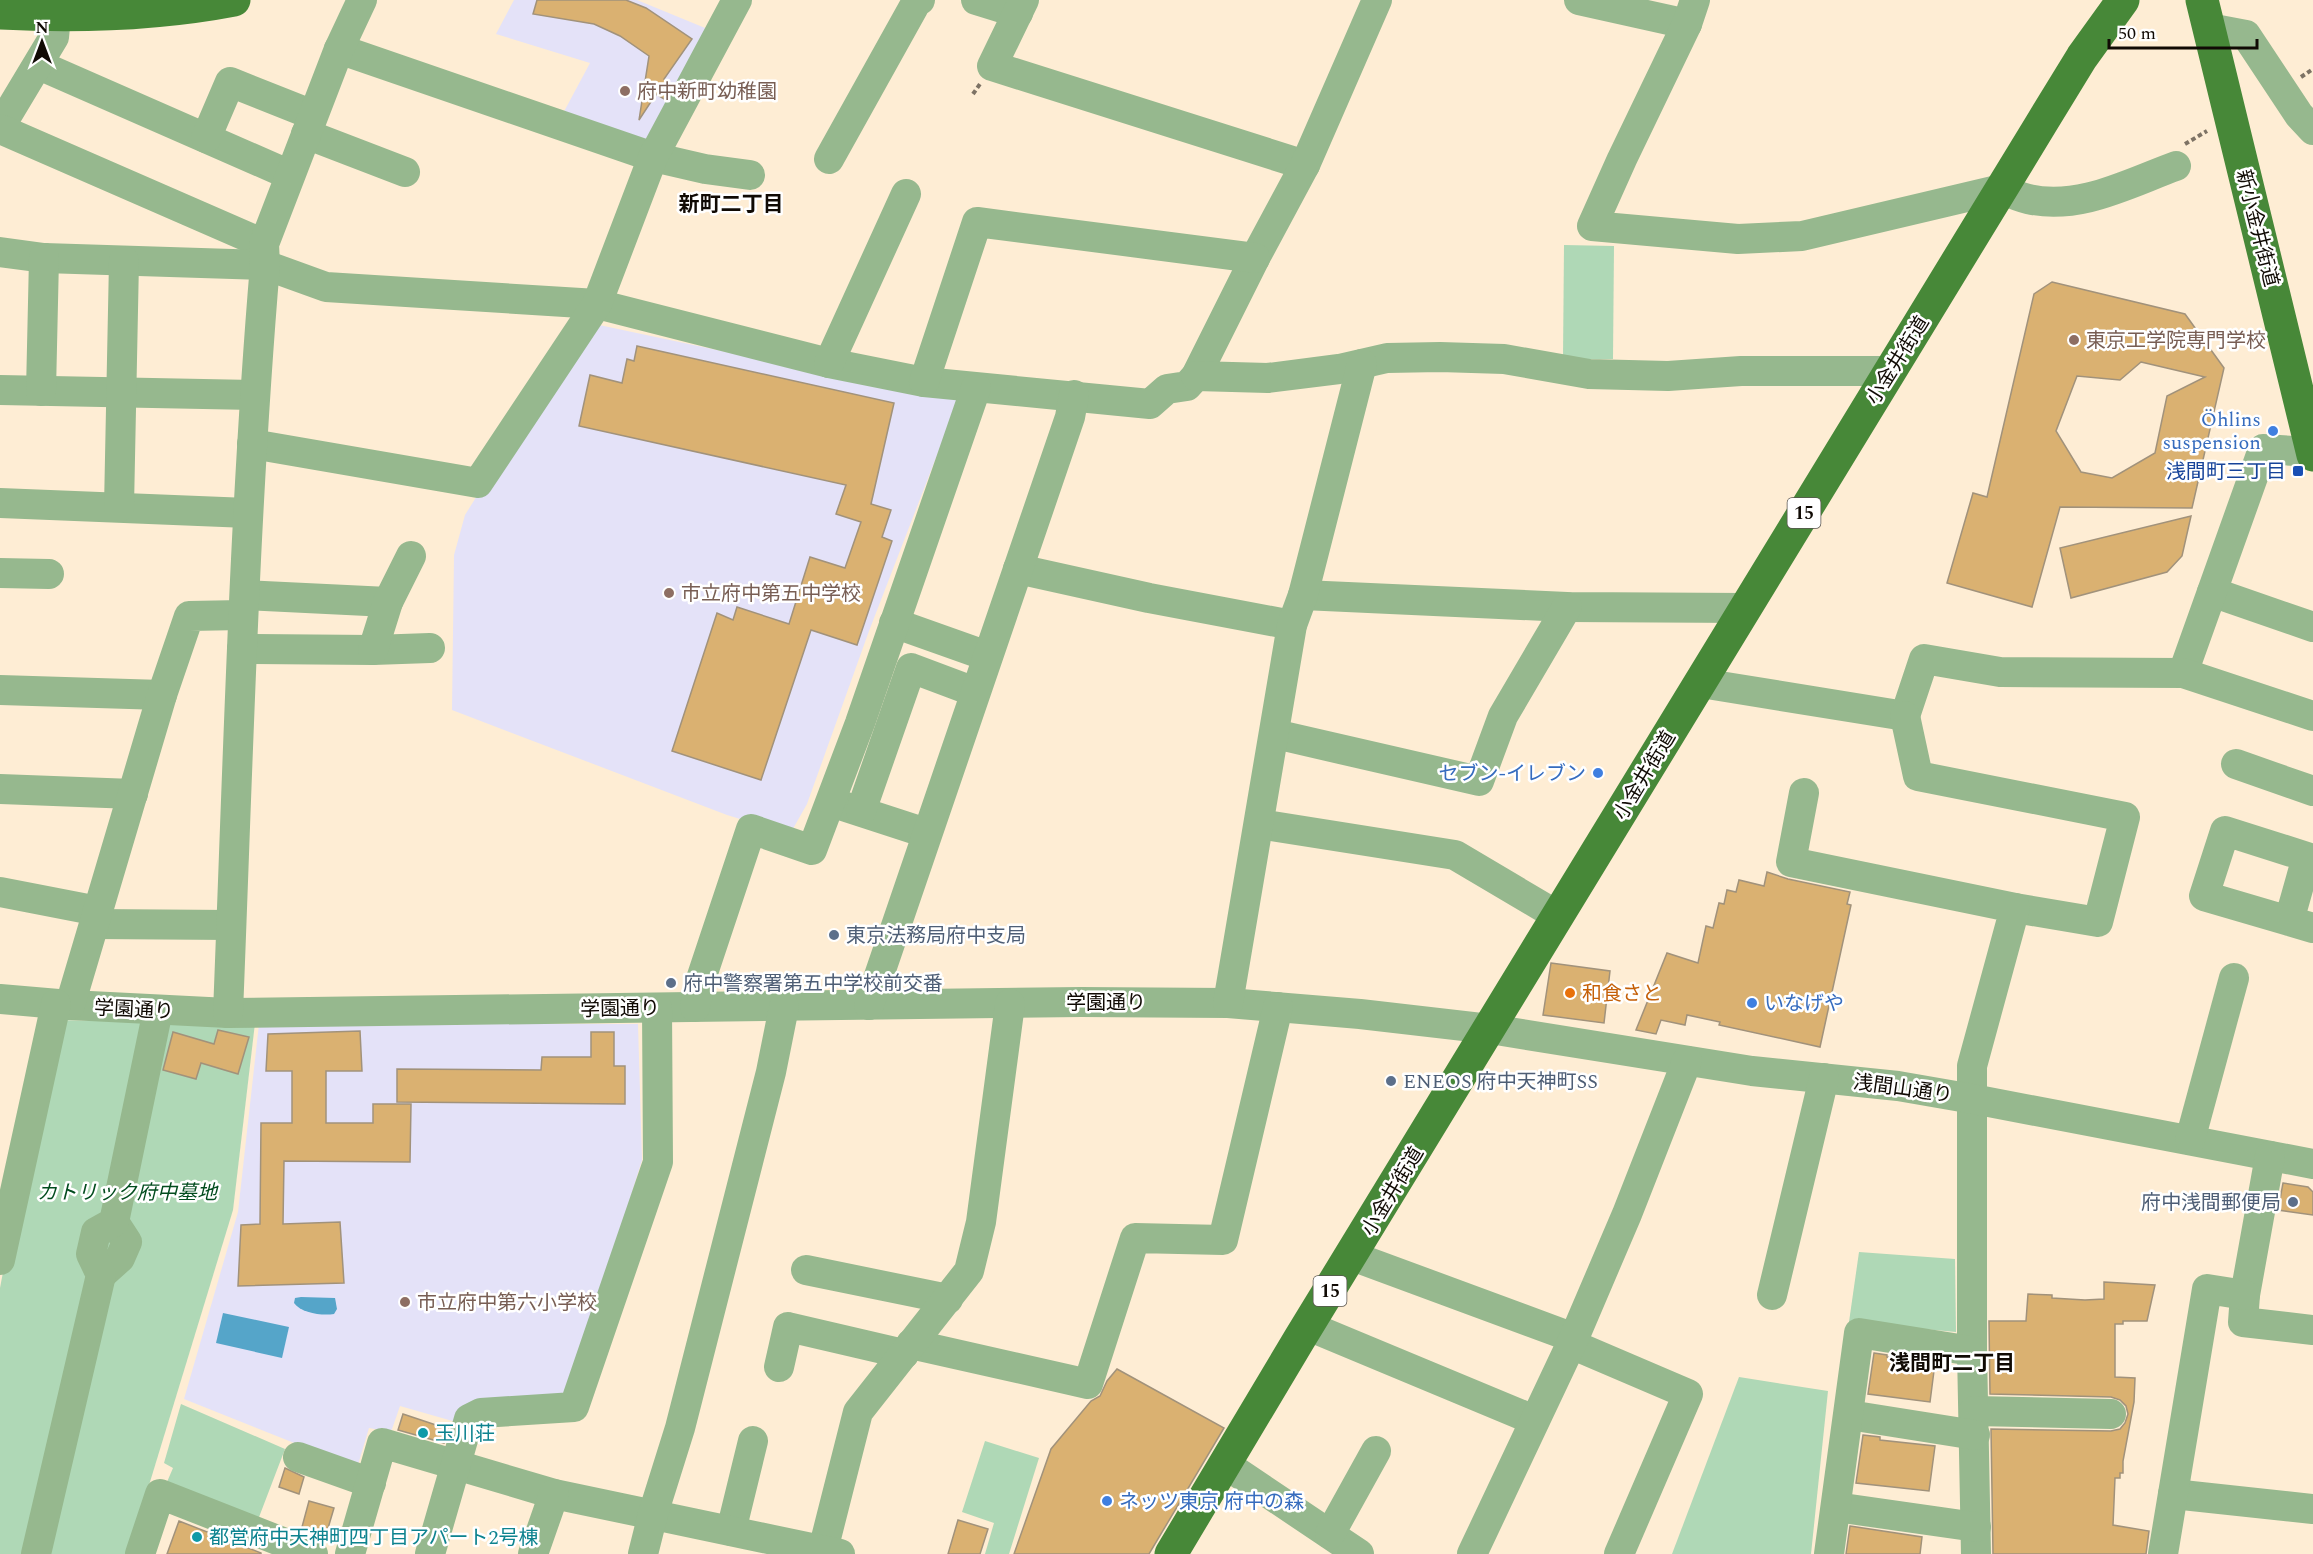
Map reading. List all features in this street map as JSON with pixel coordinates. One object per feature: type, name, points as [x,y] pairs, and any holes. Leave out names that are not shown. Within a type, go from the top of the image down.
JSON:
[{"type":"main road","points":[[0,13],[56,16],[166,11],[234,0]]},
{"type":"main road","name":"小金井街道","points":[[1171,1554],[2001,189],[2082,57],[2123,0]]},
{"type":"main road","name":"新小金井街道","points":[[2206,14],[2313,454]]},
{"type":"street","points":[[228,1013],[243,605],[254,395],[265,255],[290,175],[339,50],[362,0]]},
{"type":"street","points":[[252,444],[478,483],[597,304],[653,157],[737,0]]},
{"type":"street","points":[[829,159],[917,0],[920,0]]},
{"type":"street","points":[[976,0],[1021,6],[992,66],[1305,165]]},
{"type":"street","points":[[56,16],[54,37],[0,128],[265,255],[326,287],[597,304],[829,363],[924,382],[1150,404],[1167,389],[1187,386],[1196,376],[1305,165],[1377,0]]},
{"type":"street","points":[[1579,0],[1691,12],[1592,226],[1738,239],[1802,236],[2001,189],[2028,199],[2085,200],[2176,166]]},
{"type":"street","points":[[2206,14],[2246,35],[2299,115],[2313,130]]},
{"type":"street","points":[[339,50],[653,157],[705,169],[750,175]]},
{"type":"street","points":[[39,65],[290,175]]},
{"type":"street","points":[[206,138],[230,82],[405,172]]},
{"type":"street","points":[[829,363],[906,194]]},
{"type":"street","points":[[924,382],[977,222],[1255,258]]},
{"type":"street","points":[[0,252],[44,258],[124,261],[265,255]]},
{"type":"street","points":[[41,391],[44,258]]},
{"type":"street","points":[[119,507],[124,261]]},
{"type":"street","points":[[1196,376],[1268,378],[1387,358],[1504,359],[1590,374],[1668,376],[1741,372],[1891,371]]},
{"type":"street","points":[[1228,1003],[1292,625],[1304,595],[1362,364]]},
{"type":"street","points":[[695,1007],[700,979],[751,829],[812,850],[860,723],[976,388]]},
{"type":"street","points":[[0,390],[254,395]]},
{"type":"street","points":[[869,1005],[1070,417],[1074,395]]},
{"type":"street","points":[[2183,673],[2264,449],[2313,454]]},
{"type":"street","points":[[0,503],[248,513]]},
{"type":"street","points":[[373,650],[388,602],[411,556]]},
{"type":"street","points":[[1018,569],[1149,598],[1292,625]]},
{"type":"street","points":[[0,573],[49,574]]},
{"type":"street","points":[[2212,592],[2313,627]]},
{"type":"street","points":[[1304,595],[1567,607],[1746,608]]},
{"type":"street","points":[[0,1260],[63,1005],[96,917],[162,694],[189,616],[243,605],[388,602]]},
{"type":"street","points":[[1275,734],[1479,781],[1503,716],[1567,607]]},
{"type":"street","points":[[894,623],[987,656]]},
{"type":"street","points":[[242,650],[430,648]]},
{"type":"street","points":[[1804,793],[1791,862],[2015,908],[2098,922],[2125,817],[1918,776],[1905,716],[1924,659],[2000,672],[2183,673],[2313,716]]},
{"type":"street","points":[[861,812],[911,668],[975,692]]},
{"type":"street","points":[[1701,683],[1905,716]]},
{"type":"street","points":[[0,690],[162,694]]},
{"type":"street","points":[[860,723],[888,733]]},
{"type":"street","points":[[2236,764],[2313,791]]},
{"type":"street","points":[[0,789],[133,794]]},
{"type":"street","points":[[831,802],[926,833]]},
{"type":"street","points":[[1259,824],[1455,855],[1558,916]]},
{"type":"street","points":[[0,892],[96,917],[231,925]]},
{"type":"street","points":[[1836,1508],[1976,1541],[1972,1351],[1972,1066],[2015,908]]},
{"type":"street","points":[[2190,1140],[2234,978]]},
{"type":"street","name":"学園通り","points":[[0,999],[63,1005],[228,1013],[1228,1003],[1360,1014],[1490,1029]]},
{"type":"street","points":[[350,1554],[382,1443],[457,1463],[554,1494],[832,1552],[858,1412],[969,1271],[981,1222],[1010,1004]]},
{"type":"street","points":[[644,1554],[653,1514],[680,1428],[771,1072],[784,1007]]},
{"type":"street","points":[[779,1367],[788,1327],[1088,1384],[1135,1238],[1223,1240],[1278,1007]]},
{"type":"street","points":[[430,1554],[470,1419],[481,1413],[574,1407],[658,1162],[657,1008]]},
{"type":"street","points":[[36,1554],[101,1275],[91,1254],[96,1232],[114,1222],[158,1010]]},
{"type":"street","name":"浅間山通り","points":[[1490,1029],[1752,1071],[1898,1086],[2313,1164]]},
{"type":"street","points":[[1477,1552],[1627,1214],[1687,1061]]},
{"type":"street","points":[[1772,1295],[1824,1078]]},
{"type":"street","points":[[2270,1156],[2245,1295],[2243,1322],[2313,1330]]},
{"type":"street","points":[[1352,1256],[1572,1341],[1688,1394],[1619,1554]]},
{"type":"street","points":[[806,1270],[948,1299]]},
{"type":"street","points":[[2163,1554],[2207,1289],[2245,1295]]},
{"type":"street","points":[[1308,1326],[1534,1420]]},
{"type":"street","points":[[1828,1554],[1859,1333],[1972,1351]]},
{"type":"street","points":[[1849,1415],[1975,1423],[2111,1414]]},
{"type":"street","points":[[731,1531],[753,1441]]},
{"type":"street","points":[[1330,1534],[1376,1451]]},
{"type":"street","points":[[298,1456],[370,1484]]},
{"type":"street","points":[[1225,1464],[1359,1554]]},
{"type":"street","points":[[140,1554],[160,1494],[313,1554]]},
{"type":"street","points":[[533,1554],[554,1494]]},
{"type":"street","points":[[2173,1494],[2313,1509]]},
{"type":"shaded area","name":"府中新町幼稚園","points":[[514,0],[637,0],[710,30],[641,150],[560,119],[590,63],[496,34]]},
{"type":"shaded area","name":"市立府中第五中学校","points":[[585,322],[826,373],[961,393],[869,631],[807,804],[790,834],[727,815],[452,710],[454,555],[465,515]]},
{"type":"shaded area","name":"市立府中第六小学校","points":[[259,1024],[638,1024],[642,1160],[570,1393],[456,1422],[400,1406],[391,1432],[369,1428],[357,1468],[184,1399],[238,1212]]},
{"type":"green space","points":[[1564,245],[1614,246],[1613,359],[1563,359]]},
{"type":"green space","name":"カトリック府中墓地","points":[[50,1020],[255,1023],[233,1210],[128,1554],[0,1554],[0,1288]]},
{"type":"green space","points":[[1859,1252],[1955,1259],[1956,1332],[1849,1322]]},
{"type":"green space","points":[[1739,1377],[1828,1391],[1811,1554],[1672,1554]]},
{"type":"green space","points":[[181,1404],[285,1449],[256,1525],[164,1489],[173,1468],[164,1463]]},
{"type":"green space","points":[[985,1441],[1039,1458],[1009,1554],[985,1554],[994,1523],[962,1512]]},
{"type":"water","points":[[295,1298],[335,1298],[337,1309],[334,1314],[329,1315],[307,1311],[294,1303]]},
{"type":"water","points":[[223,1313],[289,1327],[282,1358],[216,1343]]},
{"type":"building","points":[[537,0],[626,0],[646,8],[692,39],[664,79],[672,85],[664,99],[656,94],[639,120],[649,56],[620,36],[594,24],[533,14]]},
{"type":"building","points":[[2052,282],[2185,314],[2224,368],[2192,508],[2060,507],[2032,607],[1947,583],[1973,493],[1987,497],[2034,294]],"holes":[[[2141,362],[2205,377],[2167,396],[2155,453],[2112,478],[2081,472],[2056,431],[2077,376],[2120,380]]]},
{"type":"building","points":[[637,346],[894,403],[871,504],[891,510],[882,537],[892,541],[857,645],[811,630],[761,780],[672,751],[717,613],[733,620],[737,607],[789,624],[810,557],[845,568],[861,522],[836,514],[846,485],[579,426],[590,375],[622,383],[627,359],[634,361]]},
{"type":"building","points":[[2191,516],[2182,556],[2167,572],[2071,598],[2060,548]]},
{"type":"building","points":[[1767,872],[1788,879],[1850,892],[1847,904],[1851,905],[1820,1047],[1719,1025],[1720,1022],[1687,1015],[1685,1025],[1661,1020],[1656,1034],[1636,1030],[1667,953],[1698,963],[1706,926],[1713,928],[1719,903],[1724,904],[1727,890],[1736,892],[1739,880],[1764,886]]},
{"type":"building","points":[[1551,963],[1610,971],[1604,1023],[1543,1015]]},
{"type":"building","points":[[218,1030],[249,1037],[238,1074],[201,1063],[196,1079],[163,1070],[173,1032],[214,1044]]},
{"type":"building","points":[[360,1031],[362,1071],[326,1071],[326,1123],[373,1123],[373,1104],[411,1104],[410,1162],[284,1161],[283,1224],[340,1222],[344,1283],[238,1286],[241,1225],[260,1224],[261,1123],[292,1123],[292,1071],[266,1071],[268,1034]]},
{"type":"building","points":[[591,1032],[614,1032],[614,1066],[625,1066],[625,1104],[397,1102],[397,1069],[541,1070],[542,1057],[591,1057]]},
{"type":"building","points":[[2283,1183],[2308,1187],[2313,1192],[2313,1215],[2278,1210]]},
{"type":"building","points":[[2104,1282],[2155,1285],[2147,1321],[2123,1321],[2123,1324],[2115,1324],[2115,1377],[2135,1378],[2134,1402],[2123,1461],[2123,1473],[2120,1473],[2120,1478],[2115,1478],[2113,1525],[2149,1531],[2146,1554],[1993,1554],[1991,1429],[2111,1431],[2120,1429],[2128,1414],[2126,1406],[2120,1400],[2111,1397],[1990,1394],[1989,1321],[2026,1321],[2028,1294],[2052,1295],[2052,1298],[2104,1299]]},
{"type":"building","points":[[1874,1353],[1887,1355],[1887,1357],[1935,1363],[1930,1402],[1868,1394]]},
{"type":"building","name":"ネッツ東京 府中の森","points":[[1117,1369],[1224,1428],[1149,1554],[1014,1554],[1051,1449],[1091,1401],[1100,1396],[1107,1381]]},
{"type":"building","name":"玉川荘","points":[[403,1414],[448,1429],[444,1443],[398,1430]]},
{"type":"building","points":[[1863,1435],[1880,1437],[1880,1440],[1935,1446],[1929,1491],[1856,1483]]},
{"type":"building","points":[[285,1468],[304,1477],[299,1494],[279,1487]]},
{"type":"building","points":[[309,1501],[334,1508],[326,1535],[302,1527]]},
{"type":"building","points":[[958,1520],[988,1529],[980,1554],[948,1554]]},
{"type":"building","name":"都営府中天神町四丁目アパート2号棟","points":[[179,1521],[261,1553],[261,1554],[167,1554]]},
{"type":"building","points":[[1850,1526],[1922,1537],[1920,1554],[1846,1554]]},
{"type":"place","name":"府中新町幼稚園","points":[[625,91]]},
{"type":"place","name":"東京工学院専門学校","points":[[2074,340]]},
{"type":"place","name":"Öhlins suspension","points":[[2273,431]]},
{"type":"place","name":"浅間町三丁目","points":[[2298,471]]},
{"type":"place","name":"市立府中第五中学校","points":[[669,593]]},
{"type":"place","name":"セブン-イレブン","points":[[1598,773]]},
{"type":"place","name":"東京法務局府中支局","points":[[834,935]]},
{"type":"place","name":"府中警察署第五中学校前交番","points":[[671,983]]},
{"type":"place","name":"和食さと","points":[[1570,993]]},
{"type":"place","name":"いなげや","points":[[1752,1003]]},
{"type":"place","name":"ENEOS 府中天神町SS","points":[[1391,1081]]},
{"type":"place","name":"府中浅間郵便局","points":[[2293,1202]]},
{"type":"place","name":"市立府中第六小学校","points":[[405,1302]]},
{"type":"place","name":"玉川荘","points":[[423,1433]]},
{"type":"place","name":"ネッツ東京 府中の森","points":[[1107,1501]]},
{"type":"place","name":"都営府中天神町四丁目アパート2号棟","points":[[197,1537]]},
{"type":"district","name":"新町二丁目","points":[[731,204]]},
{"type":"district","name":"浅間町二丁目","points":[[1952,1363]]}]
